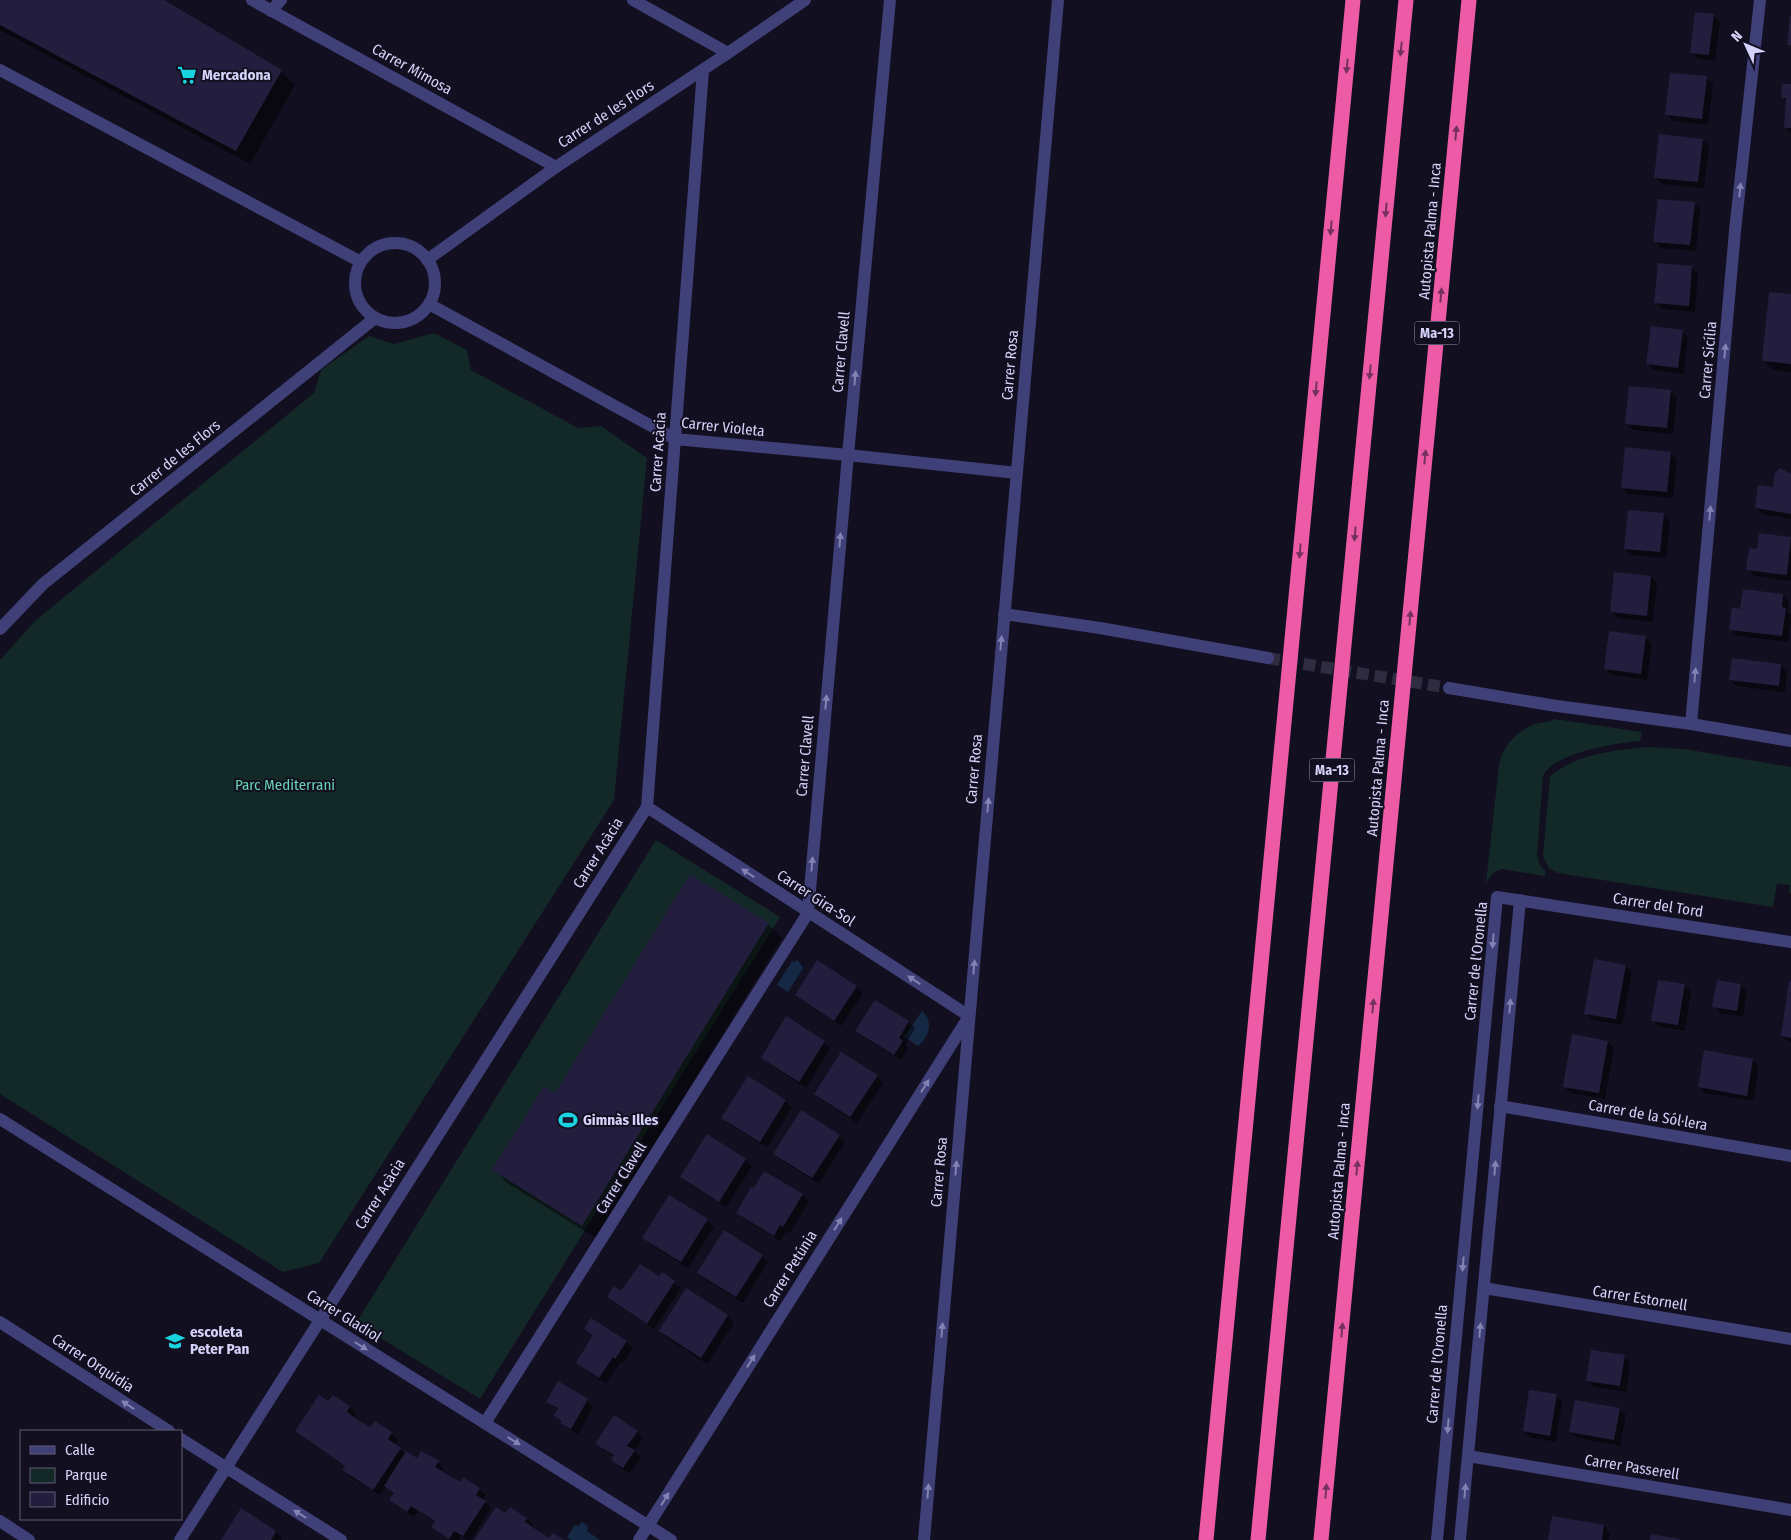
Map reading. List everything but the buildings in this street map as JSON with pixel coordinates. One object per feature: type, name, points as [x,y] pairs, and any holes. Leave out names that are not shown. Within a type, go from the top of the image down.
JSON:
[{"type":"highway","points":[[1206,1540],[1353,0]]},
{"type":"highway","name":"Ma-13","points":[[1258,1540],[1406,0]]},
{"type":"highway","name":"Autopista Palma - Inca","points":[[1321,1540],[1469,0]]},
{"type":"street","name":"Carrer Mimosa","points":[[252,0],[556,167]]},
{"type":"street","points":[[271,11],[281,0]]},
{"type":"street","points":[[633,0],[728,53]]},
{"type":"street","name":"Carrer de les Flors","points":[[427,260],[556,167],[704,70],[805,0]]},
{"type":"street","name":"Carrer Clavell","points":[[485,1423],[808,913],[890,0]]},
{"type":"street","name":"Carrer Rosa","points":[[924,1540],[1058,0]]},
{"type":"street","name":"Carrer Sicília","points":[[1691,724],[1735,231],[1760,0]]},
{"type":"street","points":[[0,70],[361,262]]},
{"type":"street","name":"Carrer Acàcia","points":[[180,1540],[647,807],[704,70]]},
{"type":"street","points":[[391,243],[404,244],[417,250],[427,260],[434,276],[434,291],[429,304],[415,318],[402,322],[388,322],[375,318],[368,313],[360,302],[355,289],[356,275],[366,255],[377,247],[391,243]]},
{"type":"street","name":"Carrer Violeta","points":[[429,304],[675,439],[1017,473]]},
{"type":"street","name":"Carrer de les Flors","points":[[0,629],[43,584],[375,318]]},
{"type":"street","points":[[1004,614],[1100,628],[1268,658]]},
{"type":"street","points":[[1449,688],[1791,741]]},
{"type":"street","name":"Carrer Gira-Sol","points":[[647,807],[969,1016]]},
{"type":"street","name":"Carrer de l'Oronella","points":[[1437,1540],[1497,897],[1520,900]]},
{"type":"street","points":[[1460,1540],[1520,900]]},
{"type":"street","name":"Carrer del Tord","points":[[1520,900],[1791,942]]},
{"type":"street","name":"Carrer Petúnia","points":[[639,1540],[969,1016]]},
{"type":"street","name":"Carrer de la Sól·lera","points":[[1500,1106],[1791,1156]]},
{"type":"street","name":"Carrer Gladiol","points":[[0,1119],[670,1540]]},
{"type":"street","name":"Carrer Estornell","points":[[1484,1288],[1791,1339]]},
{"type":"street","name":"Carrer Orquídia","points":[[0,1322],[167,1430]]},
{"type":"street","points":[[182,1440],[341,1540]]},
{"type":"street","name":"Carrer Passerell","points":[[1468,1456],[1791,1510]]},
{"type":"street","points":[[0,1521],[29,1540]]},
{"type":"green space","name":"Parc Mediterrani","points":[[434,333],[467,350],[471,370],[578,428],[601,426],[647,458],[614,800],[319,1263],[283,1272],[0,1094],[0,660],[36,620],[314,393],[321,370],[369,336],[394,344]]},
{"type":"green space","points":[[1554,719],[1642,732],[1640,741],[1587,750],[1560,761],[1550,768],[1543,776],[1537,855],[1540,866],[1546,872],[1545,876],[1502,869],[1493,873],[1486,883],[1499,765],[1503,752],[1516,735],[1528,727]]},
{"type":"green space","points":[[1648,747],[1684,749],[1791,767],[1791,893],[1789,893],[1790,885],[1777,884],[1773,907],[1558,873],[1549,868],[1543,856],[1550,776],[1572,763],[1596,754]]},
{"type":"green space","name":"Gimnàs Illes","points":[[656,840],[780,917],[480,1399],[356,1323]]},
{"type":"water","points":[[798,960],[803,968],[788,992],[777,985],[792,961]]},
{"type":"water","points":[[922,1011],[928,1020],[929,1029],[925,1038],[918,1046],[904,1037]]},
{"type":"water","points":[[582,1522],[588,1526],[587,1531],[600,1540],[571,1540],[567,1537],[575,1525],[578,1526]]},
{"type":"tunnel","points":[[1268,658],[1449,688]]},
{"type":"place","name":"Mercadona","points":[[187,75]]},
{"type":"place","name":"Gimnàs Illes","points":[[568,1120]]},
{"type":"place","name":"escoleta Peter Pan","points":[[175,1341]]}]
